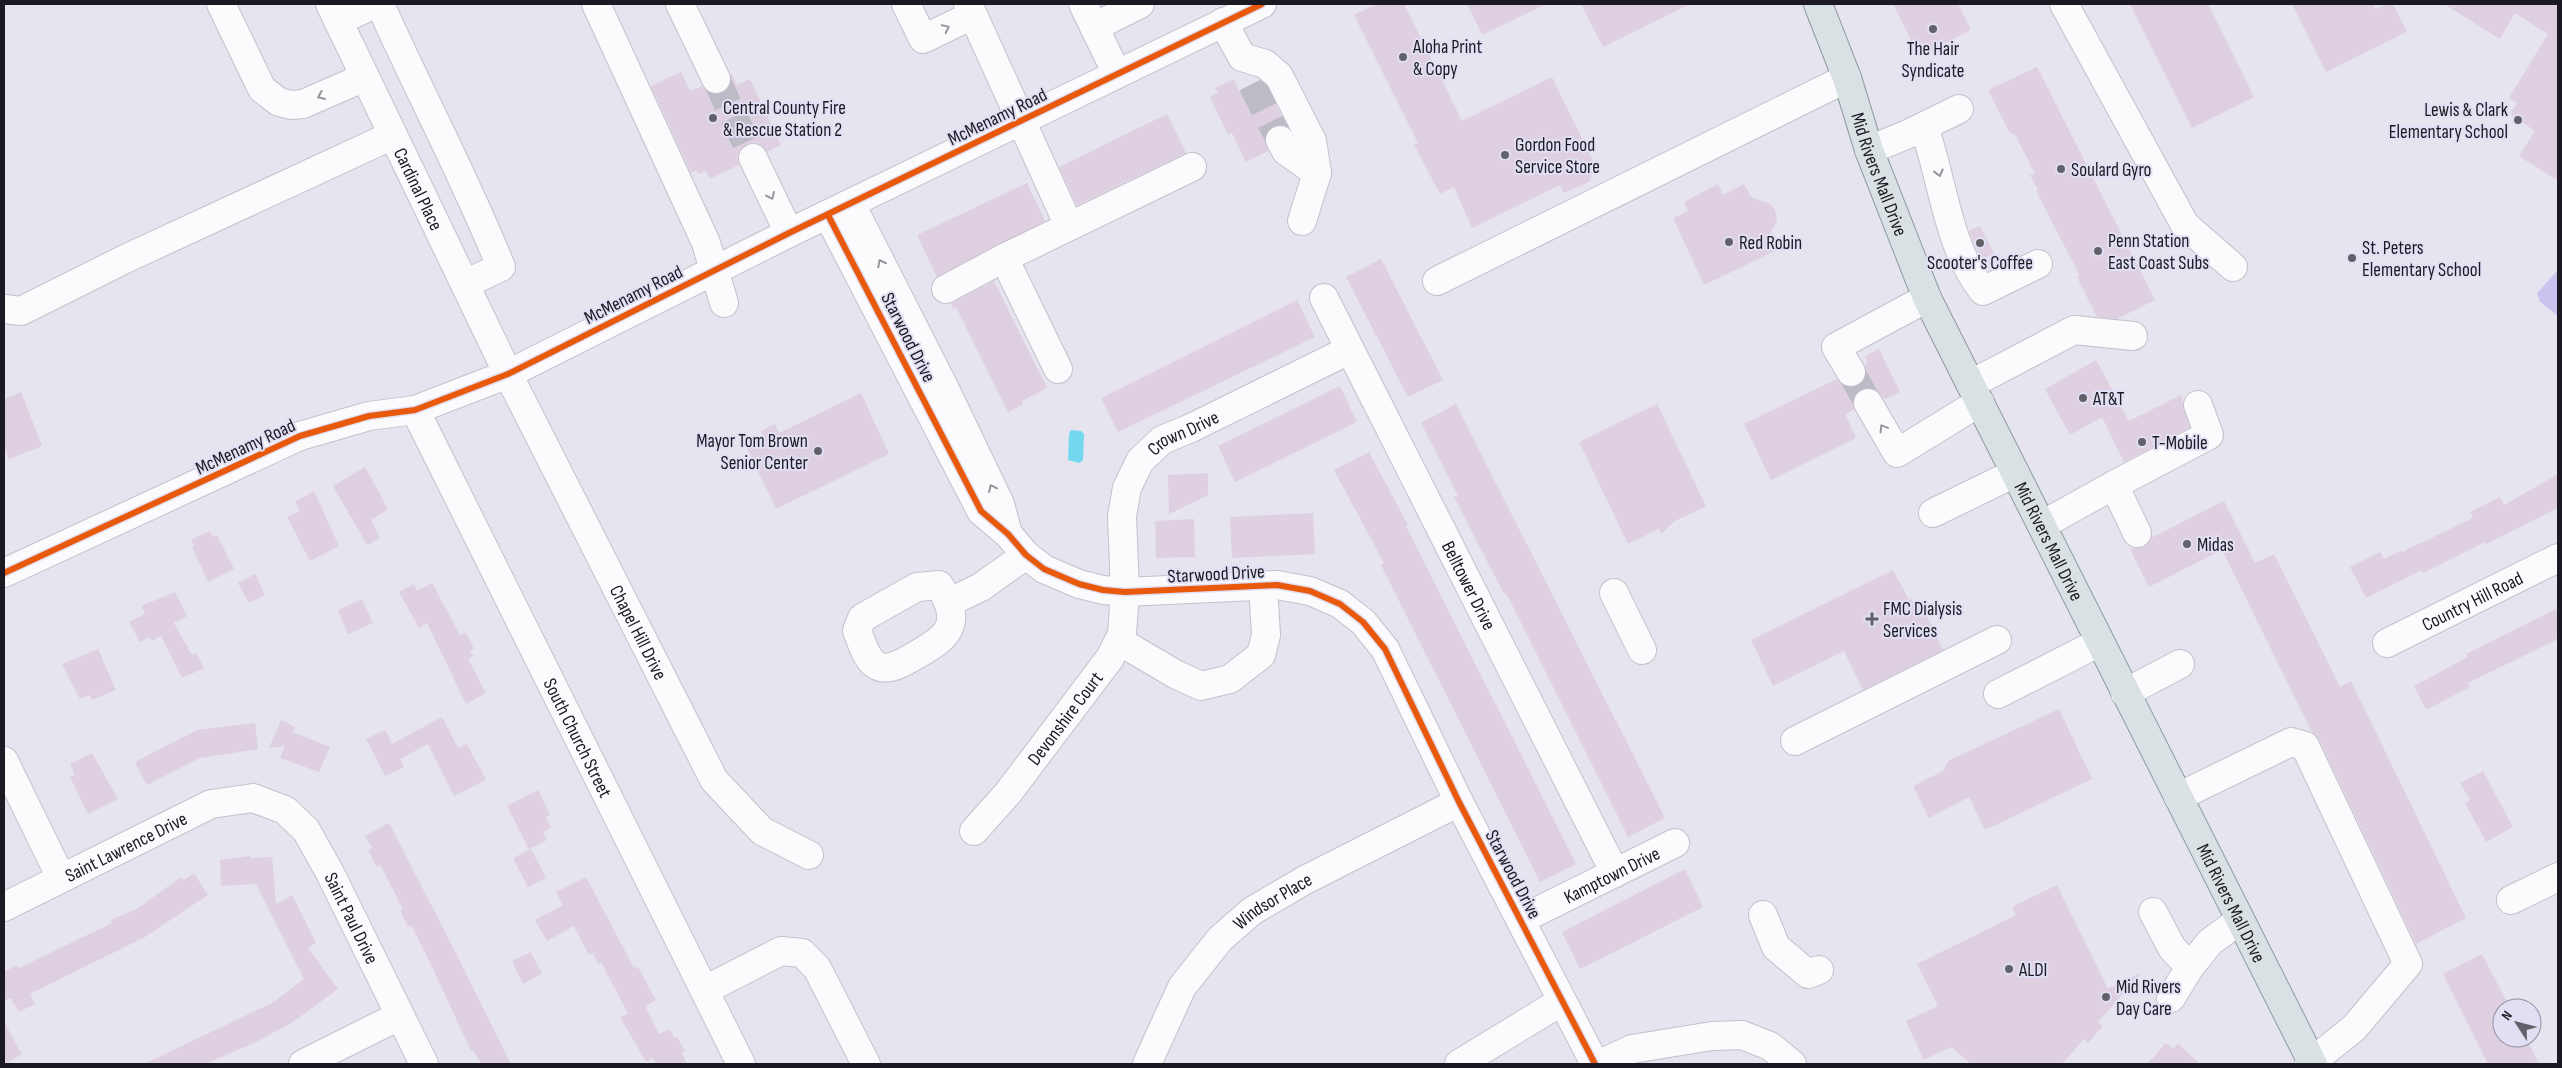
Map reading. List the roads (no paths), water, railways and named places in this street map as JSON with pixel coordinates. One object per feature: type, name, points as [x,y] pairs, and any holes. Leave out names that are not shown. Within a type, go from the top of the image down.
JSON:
[{"type":"main road","name":"Mid Rivers Mall Drive","points":[[1818,4],[1847,78],[1869,150],[1928,298],[2311,1063]]},
{"type":"street","points":[[221,4],[262,89],[279,102],[291,105],[303,104],[365,77]]},
{"type":"street","points":[[334,12],[375,4]]},
{"type":"street","points":[[380,4],[405,61],[480,214],[501,267],[465,284]]},
{"type":"street","points":[[596,4],[706,243],[724,303]]},
{"type":"street","points":[[680,4],[716,79]]},
{"type":"street","points":[[906,4],[923,39],[970,10],[1069,226]]},
{"type":"street","points":[[1117,74],[1088,15],[1140,4]]},
{"type":"street","name":"McMenamy Road","points":[[4,572],[300,436],[369,416],[415,410],[508,374],[789,233],[1262,4]]},
{"type":"street","points":[[2064,4],[2185,225],[2233,267]]},
{"type":"street","name":"Cardinal Place","points":[[334,12],[508,374]]},
{"type":"street","points":[[1224,22],[1242,57],[1252,84]]},
{"type":"street","points":[[1242,57],[1265,64],[1280,76],[1312,141],[1317,173],[1302,221]]},
{"type":"street","points":[[1437,281],[1847,78]]},
{"type":"street","points":[[1869,150],[1924,127],[1959,109]]},
{"type":"street","points":[[1924,127],[1936,160],[1949,216],[1963,235],[1976,262],[1977,284],[2038,264]]},
{"type":"street","points":[[4,310],[22,311],[125,259],[393,135]]},
{"type":"street","points":[[1280,140],[1286,151],[1317,173]]},
{"type":"street","points":[[753,158],[789,233]]},
{"type":"street","points":[[946,288],[1192,167]]},
{"type":"street","name":"Starwood Drive","points":[[839,209],[981,511],[1008,534],[1026,555],[1060,577],[1103,590],[1125,592],[1262,585],[1310,591],[1340,604],[1363,622],[1386,649],[1459,802],[1522,919],[1562,1002],[1595,1064]]},
{"type":"street","points":[[1004,258],[1058,369]]},
{"type":"street","name":"Belltower Drive","points":[[1324,298],[1615,873]]},
{"type":"street","points":[[1851,372],[1836,347],[1928,298]]},
{"type":"street","points":[[1868,403],[1898,453],[1975,393],[2074,330],[2133,336]]},
{"type":"street","name":"Crown Drive","points":[[1125,592],[1122,516],[1127,488],[1140,460],[1162,440],[1191,428],[1349,350]]},
{"type":"street","name":"Chapel Hill Drive","points":[[508,374],[714,780],[762,831],[809,855]]},
{"type":"street","points":[[2042,526],[2114,485],[2209,435],[2198,405]]},
{"type":"street","name":"South Church Street","points":[[415,410],[742,1064]]},
{"type":"street","points":[[1933,512],[2016,473]]},
{"type":"street","points":[[2114,485],[2137,533]]},
{"type":"street","points":[[950,602],[981,588],[1026,555]]},
{"type":"street","name":"Country Hill Road","points":[[2387,643],[2558,558]]},
{"type":"street","points":[[1119,641],[1175,674],[1201,686],[1230,679],[1262,654],[1266,635],[1262,585]]},
{"type":"street","name":"Devonshire Court","points":[[974,831],[1008,793],[1110,658],[1122,634],[1125,592]]},
{"type":"street","points":[[1614,593],[1642,650]]},
{"type":"street","points":[[1795,741],[1997,640]]},
{"type":"street","points":[[1998,694],[2100,642]]},
{"type":"street","points":[[2125,693],[2180,664]]},
{"type":"street","points":[[2178,797],[2291,742],[2305,746],[2408,964],[2354,1028],[2311,1063]]},
{"type":"street","points":[[4,761],[61,878]]},
{"type":"street","name":"Saint Lawrence Drive","points":[[4,907],[211,804],[253,798]]},
{"type":"street","name":"Saint Paul Drive","points":[[253,798],[285,810],[306,830],[330,873],[424,1064]]},
{"type":"street","name":"Windsor Place","points":[[1147,1064],[1182,987],[1220,939],[1252,911],[1305,880],[1459,802]]},
{"type":"street","name":"Kamptown Drive","points":[[1522,919],[1675,843]]},
{"type":"street","points":[[2511,900],[2558,877]]},
{"type":"street","points":[[2153,912],[2172,948],[2190,966]]},
{"type":"street","points":[[1763,915],[1776,947],[1808,974],[1819,970]]},
{"type":"street","points":[[2171,998],[2190,966],[2210,942],[2240,920]]},
{"type":"street","points":[[705,990],[781,951],[802,953],[817,968],[866,1064]]},
{"type":"street","points":[[1459,1064],[1562,1002]]},
{"type":"street","points":[[304,1064],[399,1016]]},
{"type":"street","points":[[1600,1064],[1632,1049],[1712,1036],[1742,1035],[1770,1046],[1792,1064]]},
{"type":"water","points":[[1071,430],[1081,431],[1084,434],[1083,460],[1079,463],[1068,460],[1069,434]]},
{"type":"tunnel","points":[[716,79],[753,158]]},
{"type":"tunnel","points":[[1252,84],[1280,140]]},
{"type":"tunnel","points":[[1851,372],[1868,403]]},
{"type":"place","name":"The Hair Syndicate","points":[[1933,29]]},
{"type":"place","name":"Aloha Print & Copy","points":[[1403,57]]},
{"type":"place","name":"Central County Fire & Rescue Station 2","points":[[713,118]]},
{"type":"place","name":"Lewis & Clark Elementary School","points":[[2518,120]]},
{"type":"place","name":"Gordon Food Service Store","points":[[1505,155]]},
{"type":"place","name":"Soulard Gyro","points":[[2061,169]]},
{"type":"place","name":"Red Robin","points":[[1729,242]]},
{"type":"place","name":"Scooter's Coffee","points":[[1980,243]]},
{"type":"place","name":"Penn Station East Coast Subs","points":[[2098,251]]},
{"type":"place","name":"St. Peters Elementary School","points":[[2352,258]]},
{"type":"place","name":"AT&T","points":[[2083,398]]},
{"type":"place","name":"T-Mobile","points":[[2142,442]]},
{"type":"place","name":"Mayor Tom Brown Senior Center","points":[[818,451]]},
{"type":"place","name":"Midas","points":[[2187,544]]},
{"type":"place","name":"FMC Dialysis Services","points":[[1872,619]]},
{"type":"place","name":"ALDI","points":[[2009,969]]},
{"type":"place","name":"Mid Rivers Day Care","points":[[2106,997]]}]
